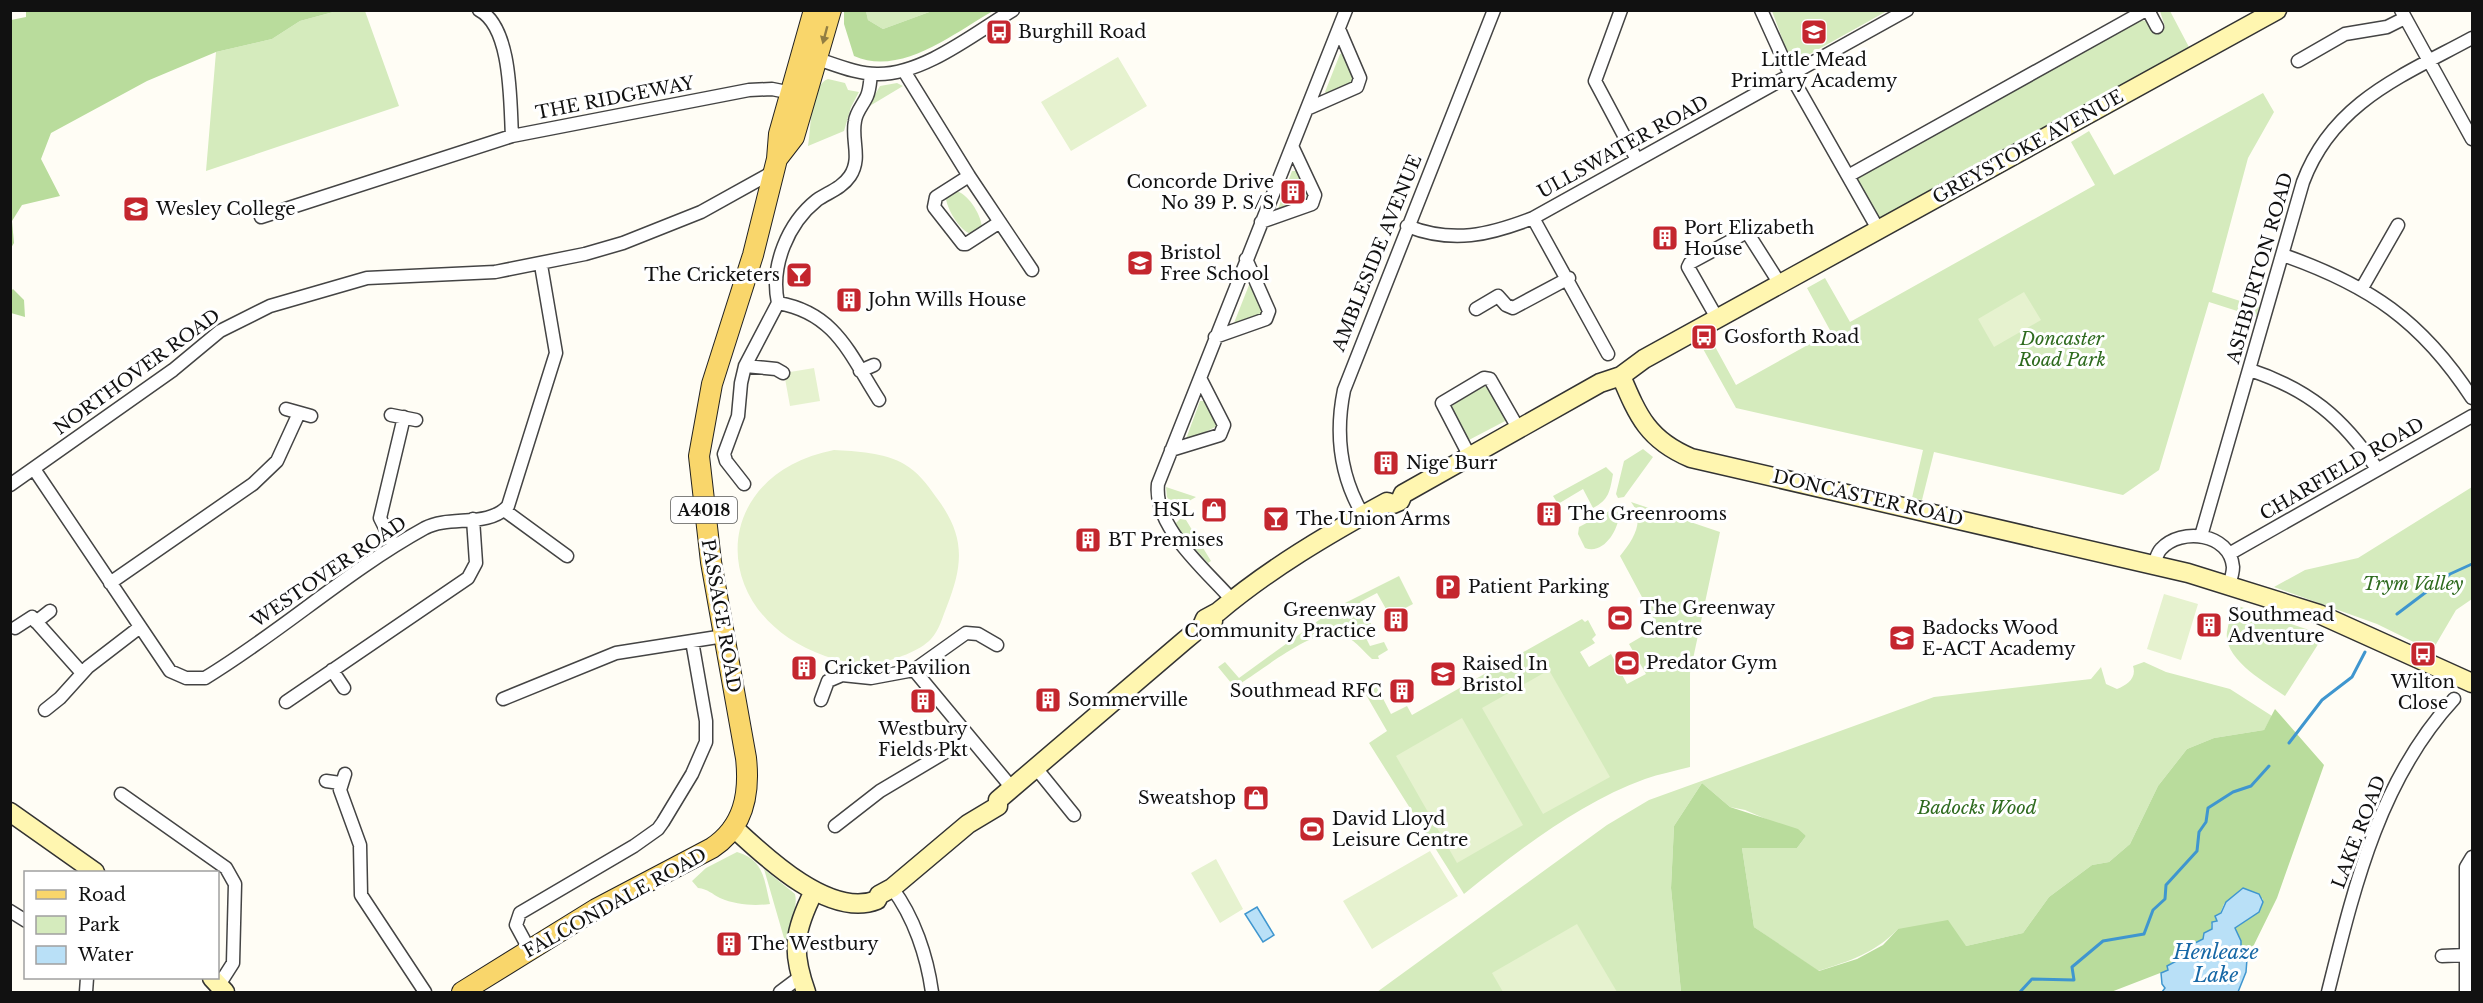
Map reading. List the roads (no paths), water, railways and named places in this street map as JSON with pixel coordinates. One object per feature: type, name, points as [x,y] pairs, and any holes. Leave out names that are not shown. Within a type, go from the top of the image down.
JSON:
[{"type":"main road","name":"PASSAGE ROAD","points":[[810,56],[814,10]]},
{"type":"main road","name":"PASSAGE ROAD","points":[[733,827],[743,811],[748,787],[741,729],[711,562],[699,456],[712,384],[753,255],[775,165],[779,134],[799,95],[810,56],[831,10]]},
{"type":"main road","name":"FALCONDALE ROAD","points":[[462,993],[596,909],[712,848],[733,827]]},
{"type":"street","points":[[479,10],[488,15],[496,25],[501,41],[508,76],[512,136]]},
{"type":"street","points":[[810,56],[871,74],[904,71],[938,55],[1013,10]]},
{"type":"street","points":[[1232,600],[1165,521],[1157,492],[1171,450],[1346,10]]},
{"type":"street","name":"AMBLESIDE AVENUE","points":[[1363,515],[1348,484],[1342,463],[1341,407],[1350,367],[1494,10]]},
{"type":"street","points":[[1621,10],[1595,81],[1637,160]]},
{"type":"street","points":[[1761,10],[1790,74],[1878,229]]},
{"type":"street","name":"ULLSWATER ROAD","points":[[1407,226],[1431,234],[1469,236],[1496,232],[1533,218],[1907,10]]},
{"type":"street","points":[[1848,176],[2147,10],[2157,27]]},
{"type":"street","name":"GREYSTOKE AVENUE","points":[[733,827],[772,862],[814,891],[840,901],[872,902],[878,900],[983,812],[989,802],[1005,794],[1203,626],[1216,619],[1218,612],[1232,600],[1312,545],[1469,455],[1600,383],[1621,376],[1644,359],[1717,318],[2277,10]]},
{"type":"street","points":[[2298,61],[2344,34],[2387,27],[2403,14],[2472,139]]},
{"type":"street","points":[[1306,109],[1357,87],[1360,78],[1339,29]]},
{"type":"street","name":"ASHBURTON ROAD","points":[[2201,536],[2309,165],[2332,129],[2368,96],[2472,38]]},
{"type":"street","points":[[904,71],[969,176],[1032,270]]},
{"type":"street","points":[[744,484],[726,461],[724,454],[738,416],[745,366],[778,303],[775,290],[778,269],[793,226],[802,213],[842,186],[851,174],[857,149],[854,123],[867,95],[871,74]]},
{"type":"street","name":"THE RIDGEWAY","points":[[261,217],[431,160],[512,136],[749,90],[772,89],[799,95]]},
{"type":"street","points":[[1261,222],[1312,204],[1315,195],[1292,146]]},
{"type":"street","name":"NORTHOVER ROAD","points":[[10,484],[173,370],[220,331],[270,306],[367,278],[477,274],[541,265],[623,243],[701,212],[740,192],[775,165]]},
{"type":"street","points":[[969,176],[936,197],[934,207],[963,244],[1000,222]]},
{"type":"street","points":[[740,192],[767,196]]},
{"type":"street","points":[[1533,218],[1569,278],[1608,354]]},
{"type":"street","points":[[2362,288],[2398,225]]},
{"type":"street","points":[[1717,318],[1688,267],[1690,263],[1747,232],[1780,284]]},
{"type":"street","points":[[2283,255],[2336,275],[2362,288],[2420,332],[2449,364],[2472,398]]},
{"type":"street","points":[[1215,338],[1266,318],[1269,311],[1246,259]]},
{"type":"street","points":[[541,265],[555,342],[555,361],[511,501],[504,510],[567,556]]},
{"type":"street","points":[[1476,309],[1498,296],[1506,305],[1513,308],[1569,278]]},
{"type":"street","points":[[778,303],[810,312],[831,327],[879,400]]},
{"type":"street","points":[[860,371],[873,365]]},
{"type":"street","points":[[745,366],[776,369],[783,373]]},
{"type":"street","points":[[2250,369],[2292,387],[2332,414],[2355,437],[2377,469]]},
{"type":"street","name":"DONCASTER ROAD","points":[[1621,376],[1644,424],[1664,444],[1691,458],[2229,585],[2325,617],[2472,683]]},
{"type":"street","points":[[1469,455],[1442,403],[1464,389],[1487,377],[1518,428]]},
{"type":"street","points":[[1171,450],[1220,435],[1224,425],[1200,378]]},
{"type":"street","points":[[110,583],[254,484],[277,461],[305,414],[286,409]]},
{"type":"street","points":[[391,415],[410,418],[380,518],[394,546]]},
{"type":"street","points":[[738,416],[752,420]]},
{"type":"street","name":"CHARFIELD ROAD","points":[[2229,554],[2472,416]]},
{"type":"street","name":"WESTOVER ROAD","points":[[33,469],[170,672],[186,678],[205,678],[394,546],[429,526],[495,516],[504,510]]},
{"type":"street","points":[[286,702],[468,578],[476,563],[473,519]]},
{"type":"street","points":[[2153,566],[2159,551],[2169,543],[2183,536],[2201,536],[2217,543],[2229,554],[2233,565],[2229,585]]},
{"type":"street","points":[[36,622],[50,611]]},
{"type":"street","points":[[15,628],[32,617],[82,674]]},
{"type":"street","points":[[45,710],[60,698],[82,674],[140,627]]},
{"type":"street","points":[[821,700],[828,681],[836,677],[884,678],[914,670],[966,633],[978,634],[997,645]]},
{"type":"street","points":[[503,699],[616,653],[724,636]]},
{"type":"street","points":[[529,949],[516,925],[520,913],[634,846],[658,829],[692,774],[706,742],[706,721],[692,641]]},
{"type":"street","points":[[332,670],[344,688]]},
{"type":"street","points":[[914,670],[969,738],[1005,794]]},
{"type":"street","name":"LAKE ROAD","points":[[2328,993],[2363,861],[2381,814],[2419,741],[2454,699]]},
{"type":"street","points":[[835,826],[880,791],[969,738]]},
{"type":"street","points":[[1036,768],[1074,815]]},
{"type":"street","points":[[326,781],[343,779],[360,845],[361,895],[425,993]]},
{"type":"street","points":[[121,794],[226,868],[232,875],[235,884],[233,963],[219,985]]},
{"type":"street","points":[[10,812],[92,871]]},
{"type":"street","points":[[2466,993],[2466,867],[2472,857]]},
{"type":"street","points":[[780,993],[803,985],[795,938],[800,919],[814,891]]},
{"type":"street","points":[[886,892],[902,901],[923,953],[932,993]]},
{"type":"street","points":[[10,911],[24,920]]},
{"type":"street","points":[[2442,956],[2466,955]]},
{"type":"water","name":"Henleaze Lake","points":[[2243,888],[2259,894],[2263,902],[2259,912],[2235,928],[2241,941],[2241,953],[2247,959],[2246,972],[2238,992],[2162,992],[2165,988],[2162,984],[2161,973],[2168,970],[2167,966],[2180,959],[2180,956],[2193,949],[2193,944],[2203,939],[2204,933],[2212,929],[2212,922],[2217,921],[2215,916],[2221,913],[2226,902]]},
{"type":"water","points":[[1257,907],[1274,935],[1263,942],[1245,914]]},
{"type":"waterway","points":[[2397,614],[2450,574],[2472,564]]},
{"type":"waterway","points":[[2289,743],[2322,700],[2352,677],[2365,652]]},
{"type":"waterway","points":[[2020,992],[2032,979],[2074,980],[2072,967],[2103,941],[2144,934],[2153,910],[2165,899],[2166,885],[2197,851],[2199,832],[2206,822],[2208,808],[2233,792],[2251,786],[2269,766]]},
{"type":"place","name":"Burghill Road","points":[[999,32]]},
{"type":"place","name":"Little Mead Primary Academy","points":[[1814,32]]},
{"type":"place","name":"Concorde Drive No 39 P. S/S","points":[[1293,192]]},
{"type":"place","name":"Wesley College","points":[[136,209]]},
{"type":"place","name":"Port Elizabeth House","points":[[1665,238]]},
{"type":"place","name":"Bristol Free School","points":[[1140,263]]},
{"type":"place","name":"The Cricketers","points":[[799,275]]},
{"type":"place","name":"John Wills House","points":[[849,300]]},
{"type":"place","name":"Gosforth Road","points":[[1704,337]]},
{"type":"place","name":"Nige Burr","points":[[1386,463]]},
{"type":"place","name":"HSL","points":[[1214,510]]},
{"type":"place","name":"The Greenrooms","points":[[1549,514]]},
{"type":"place","name":"The Union Arms","points":[[1276,519]]},
{"type":"place","name":"BT Premises","points":[[1088,540]]},
{"type":"place","name":"Patient Parking","points":[[1448,587]]},
{"type":"place","name":"The Greenway Centre","points":[[1620,618]]},
{"type":"place","name":"Greenway Community Practice","points":[[1396,620]]},
{"type":"place","name":"Southmead Adventure","points":[[2209,625]]},
{"type":"place","name":"Badocks Wood E-ACT Academy","points":[[1902,638]]},
{"type":"place","name":"Wilton Close","points":[[2423,654]]},
{"type":"place","name":"Predator Gym","points":[[1627,663]]},
{"type":"place","name":"Cricket Pavilion","points":[[804,668]]},
{"type":"place","name":"Raised In Bristol","points":[[1443,674]]},
{"type":"place","name":"Southmead RFC","points":[[1402,691]]},
{"type":"place","name":"Sommerville","points":[[1048,700]]},
{"type":"place","name":"Westbury Fields Pkt","points":[[923,701]]},
{"type":"place","name":"Sweatshop","points":[[1256,798]]},
{"type":"place","name":"David Lloyd Leisure Centre","points":[[1312,829]]},
{"type":"place","name":"The Westbury","points":[[729,944]]},
{"type":"park label","name":"Doncaster Road Park","points":[[2062,349]]},
{"type":"park label","name":"Trym Valley","points":[[2413,584]]},
{"type":"park label","name":"Badocks Wood","points":[[1977,808]]}]
